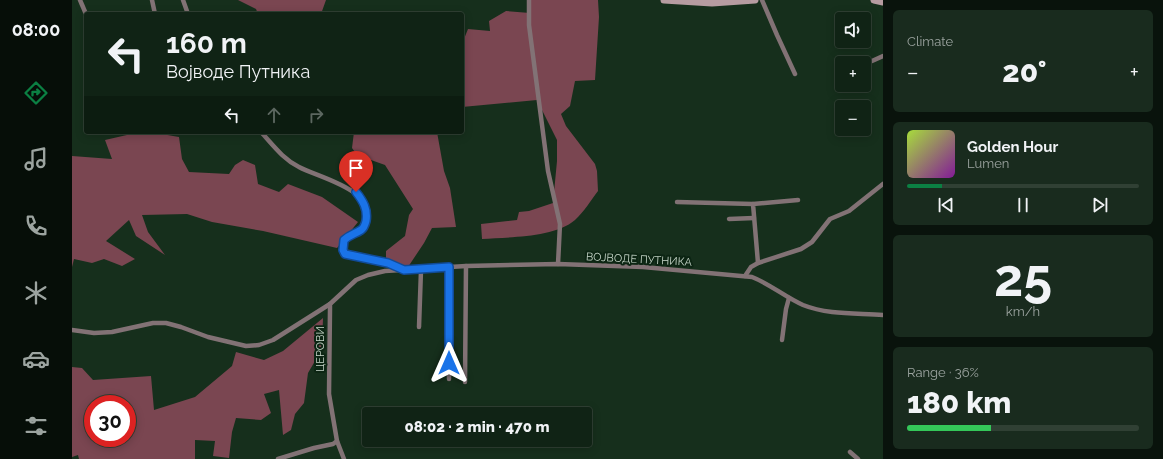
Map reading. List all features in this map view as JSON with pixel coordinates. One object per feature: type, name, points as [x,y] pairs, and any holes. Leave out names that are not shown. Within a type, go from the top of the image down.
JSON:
[{"type":"street","points":[[80,0],[85,12]]},
{"type":"street","points":[[152,0],[155,12]]},
{"type":"street","points":[[183,0],[187,12]]},
{"type":"street","points":[[528,0],[529,25],[548,171],[560,224],[558,264]]},
{"type":"street","points":[[664,0],[712,3],[755,0]]},
{"type":"street","points":[[762,0],[795,74]]},
{"type":"street","points":[[874,0],[883,2]]},
{"type":"street","points":[[872,61],[883,56]]},
{"type":"street","points":[[263,134],[279,153],[299,167],[356,192],[362,199],[367,210],[365,225],[361,230],[344,240],[343,250],[345,254],[388,263],[404,270]]},
{"type":"street","points":[[745,276],[751,267],[758,263],[801,249],[812,242],[830,219],[849,211],[883,184]]},
{"type":"street","points":[[677,202],[753,204],[798,200]]},
{"type":"street","points":[[753,204],[758,263]]},
{"type":"street","points":[[729,219],[754,218]]},
{"type":"street","name":"ВОЈВОДЕ ПУТНИКА","points":[[330,304],[356,280],[368,275],[386,271],[466,266],[558,264],[643,267],[752,277],[764,282],[803,305],[819,310],[832,313],[883,314]]},
{"type":"street","points":[[465,382],[466,266]]},
{"type":"street","points":[[449,267],[449,379]]},
{"type":"street","points":[[419,327],[421,270]]},
{"type":"street","points":[[782,340],[789,298]]},
{"type":"street","points":[[72,330],[94,333],[112,332],[153,323],[166,322],[208,337],[246,346],[259,345],[273,340],[330,304]]},
{"type":"street","name":"ЦЕРОВИ","points":[[330,304],[330,394],[337,441],[344,459]]},
{"type":"street","points":[[278,459],[333,444],[337,441]]},
{"type":"street","points":[[850,452],[858,459]]},
{"type":"shaded area","points":[[238,0],[326,0],[322,12],[257,12],[256,9]]},
{"type":"shaded area","points":[[531,0],[598,0],[599,17],[595,80],[575,81],[570,106],[561,114],[566,126],[595,164],[597,171],[598,191],[578,217],[566,226],[530,236],[482,239],[481,224],[517,220],[519,212],[529,211],[553,203],[557,161],[557,140],[537,100],[464,107],[464,39],[468,29],[490,31],[489,21],[506,11],[530,13]]},
{"type":"shaded area","points":[[131,134],[162,134],[179,137],[182,159],[189,172],[229,174],[235,165],[243,160],[255,165],[258,184],[279,192],[288,184],[322,197],[358,222],[337,248],[263,231],[212,222],[187,214],[142,215],[148,232],[165,255],[136,236],[129,220],[106,241],[135,259],[122,266],[104,259],[92,263],[74,259],[72,267],[72,156],[112,159],[105,140]]},
{"type":"shaded area","points":[[354,134],[437,134],[444,171],[450,188],[456,227],[432,228],[408,267],[386,260],[386,251],[405,236],[409,215],[413,209],[385,165],[357,155],[352,148]]},
{"type":"shaded area","points":[[323,318],[322,349],[308,373],[304,403],[295,414],[291,430],[283,435],[279,390],[264,394],[271,413],[261,420],[236,418],[232,432],[229,458],[213,456],[215,441],[195,440],[195,459],[79,459],[78,455],[72,457],[72,367],[82,368],[93,380],[151,376],[154,410],[195,397],[232,366],[236,352],[264,360],[283,351]]},
{"type":"route","points":[[356,192],[362,199],[367,210],[365,225],[361,230],[348,236],[344,240],[343,250],[345,254],[388,263],[404,270],[449,267],[449,363]]}]
